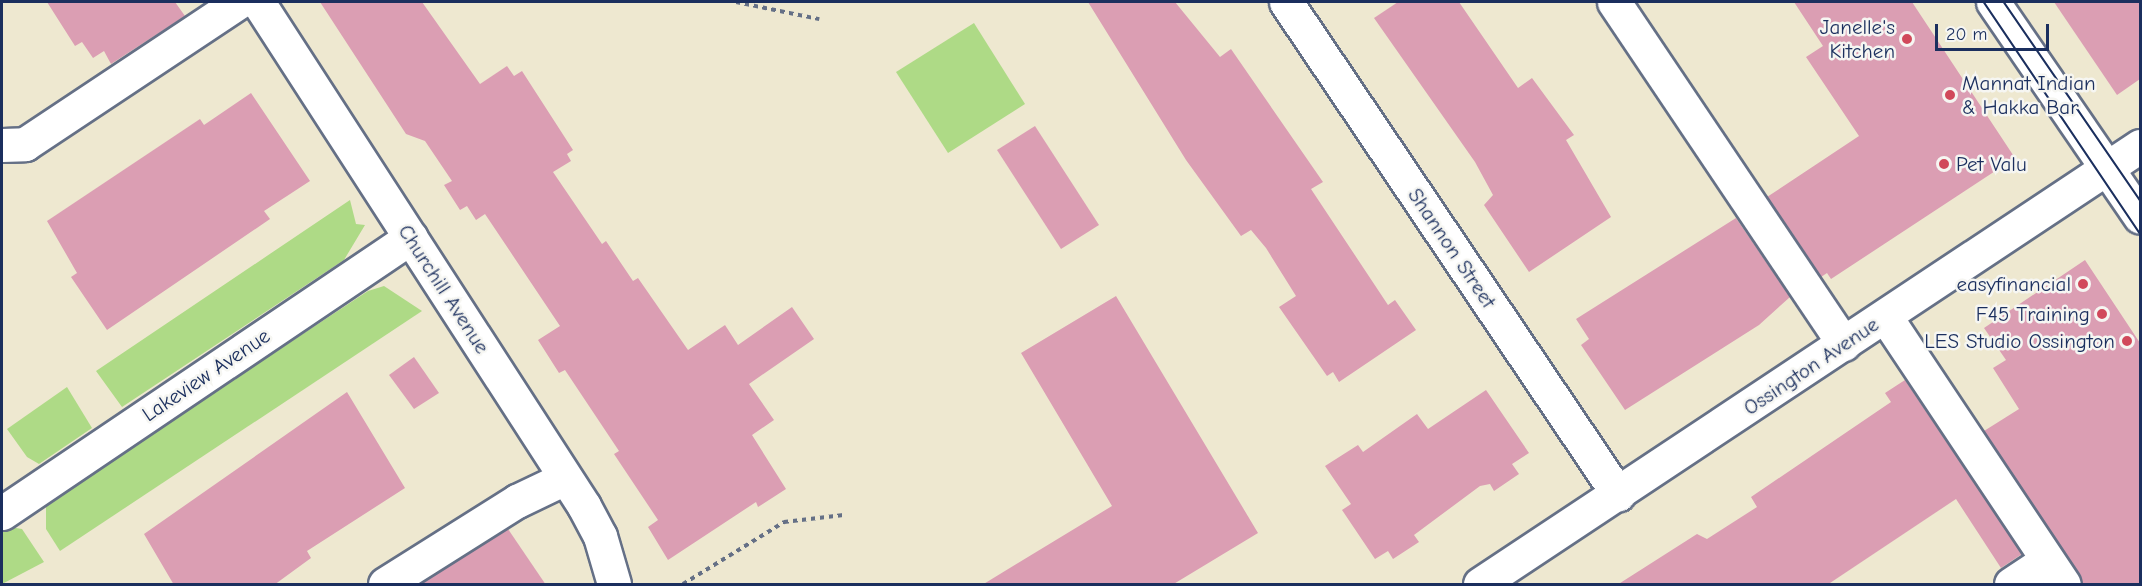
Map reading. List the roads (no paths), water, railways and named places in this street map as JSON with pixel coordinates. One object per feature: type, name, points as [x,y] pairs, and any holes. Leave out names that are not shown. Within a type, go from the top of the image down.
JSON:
[{"type":"street","points":[[2,145],[25,144],[239,2]]},
{"type":"street","name":"Churchill Avenue","points":[[258,2],[566,478],[600,536],[614,585]]},
{"type":"street","name":"Shannon Street","points":[[1286,2],[1618,494]]},
{"type":"street","points":[[1614,2],[1844,344]]},
{"type":"street","points":[[1993,2],[2140,217]]},
{"type":"street","name":"Ossington Avenue","points":[[1480,585],[2140,146]]},
{"type":"street","name":"Lakeview Avenue","points":[[2,513],[411,237]]},
{"type":"street","points":[[1885,316],[2056,572],[2011,585]]},
{"type":"street","points":[[385,585],[517,501],[566,478]]},
{"type":"tram line","points":[[1984,2],[2140,233]]},
{"type":"tram line","points":[[2004,2],[2140,200]]},
{"type":"place","name":"Janelle's Kitchen","points":[[1907,39]]},
{"type":"place","name":"Mannat Indian & Hakka Bar","points":[[1950,95]]},
{"type":"place","name":"Pet Valu","points":[[1944,164]]},
{"type":"place","name":"easyfinancial","points":[[2083,284]]},
{"type":"place","name":"F45 Training","points":[[2102,314]]},
{"type":"place","name":"LES Studio Ossington","points":[[2127,341]]}]
